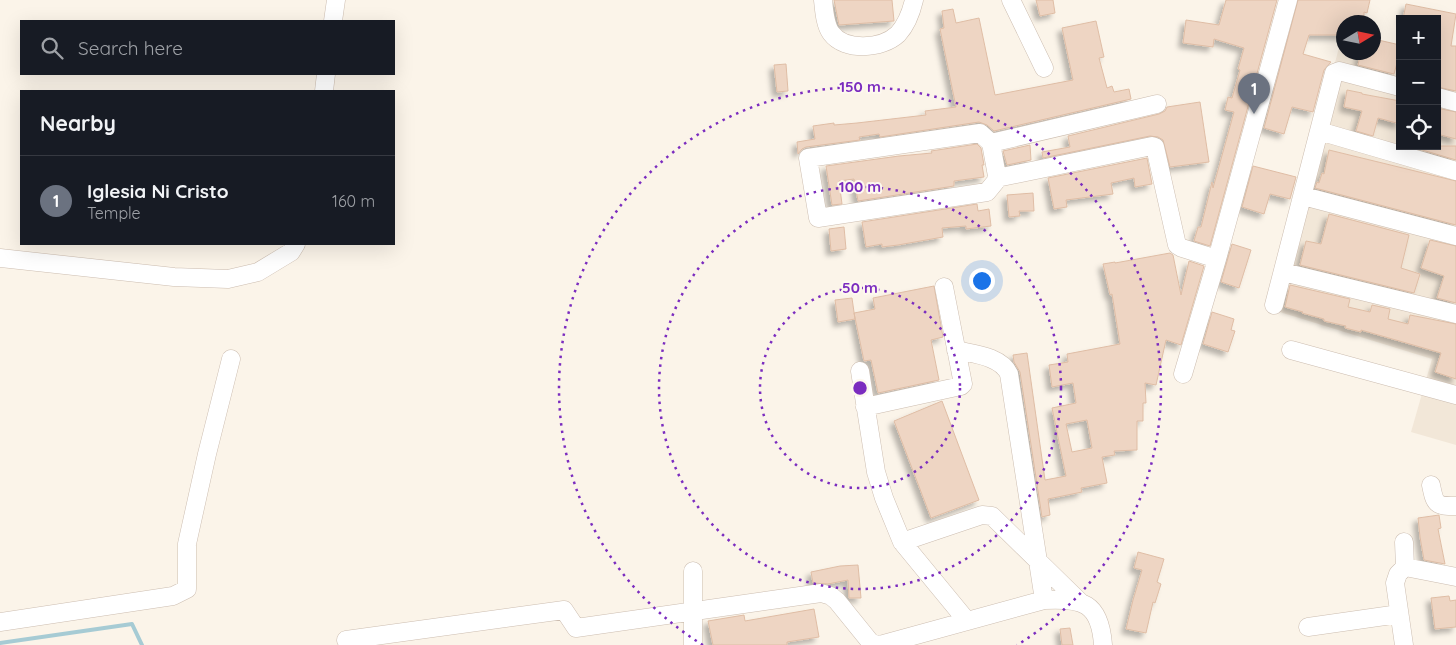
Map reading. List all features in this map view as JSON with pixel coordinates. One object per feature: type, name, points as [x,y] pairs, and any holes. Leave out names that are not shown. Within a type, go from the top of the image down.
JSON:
[{"type":"street","points":[[333,20],[336,0]]},
{"type":"street","points":[[823,0],[830,32],[837,39],[853,46],[867,46],[885,42],[896,36],[904,27],[911,13],[914,0]]},
{"type":"street","points":[[1011,0],[1044,68]]},
{"type":"street","points":[[1183,374],[1217,259],[1288,0]]},
{"type":"street","points":[[1274,304],[1336,71],[1396,86]]},
{"type":"street","points":[[324,90],[326,75]]},
{"type":"street","points":[[1441,98],[1456,102]]},
{"type":"street","points":[[991,143],[1157,104]]},
{"type":"street","points":[[1319,131],[1456,171]]},
{"type":"street","points":[[982,133],[991,143],[997,178],[984,194],[819,218],[807,160],[982,133]]},
{"type":"street","points":[[997,178],[1152,146],[1155,147],[1177,245],[1217,259]]},
{"type":"street","points":[[1303,196],[1456,236]]},
{"type":"street","points":[[0,258],[174,277],[228,279],[258,272],[291,252],[295,245]]},
{"type":"street","points":[[1283,272],[1456,314]]},
{"type":"street","points":[[865,407],[963,384],[944,287]]},
{"type":"street","points":[[956,350],[999,362],[1006,368],[1009,374],[1044,600]]},
{"type":"street","points":[[1291,350],[1456,395]]},
{"type":"street","points":[[0,622],[173,596],[186,589],[187,544],[231,359]]},
{"type":"street","points":[[860,371],[876,472],[884,498],[902,542],[967,621]]},
{"type":"street","points":[[1431,485],[1436,504],[1440,506],[1456,506]]},
{"type":"street","points":[[902,542],[932,530],[986,515],[992,516],[1080,602],[1090,608],[1097,617],[1103,645]]},
{"type":"street","points":[[1404,542],[1405,567],[1398,574],[1395,583],[1404,645]]},
{"type":"street","points":[[1405,567],[1456,577]]},
{"type":"street","points":[[692,571],[693,645]]},
{"type":"street","points":[[346,640],[564,610],[576,628],[821,593],[831,596],[837,601],[871,643],[880,645],[1044,600],[1068,599],[1080,602]]},
{"type":"street","points":[[1308,627],[1399,614]]},
{"type":"shaded area","points":[[1381,47],[1396,50],[1396,150],[1441,150],[1441,59],[1456,62],[1456,445],[1411,432],[1432,359],[1270,309],[1336,59],[1381,60]]},
{"type":"building","points":[[834,0],[892,0],[894,21],[839,25]]},
{"type":"building","points":[[1036,0],[1053,0],[1055,13],[1040,16]]},
{"type":"building","points":[[1226,0],[1277,0],[1210,246],[1194,241],[1198,227],[1201,227],[1212,182],[1213,188],[1234,112],[1225,110],[1228,97],[1232,98],[1244,48],[1214,39],[1213,47],[1183,43],[1186,20],[1219,25]]},
{"type":"building","points":[[1298,0],[1370,0],[1367,13],[1364,12],[1364,15],[1336,15],[1336,35],[1309,35],[1303,54],[1331,62],[1324,70],[1313,112],[1292,107],[1284,134],[1264,128]]},
{"type":"building","points":[[1406,4],[1456,14],[1451,46],[1456,46],[1456,91],[1441,88],[1441,15],[1404,15]]},
{"type":"building","points":[[953,9],[956,23],[979,18],[995,95],[1073,80],[1062,28],[1096,21],[1104,57],[1099,58],[1107,88],[1112,86],[1114,92],[1129,89],[1131,99],[994,131],[987,125],[979,122],[880,137],[879,134],[859,137],[860,140],[806,147],[798,154],[797,142],[815,139],[813,126],[926,115],[925,111],[956,107],[940,29],[944,28],[942,11]]},
{"type":"building","points":[[1381,41],[1396,44],[1396,67],[1394,74],[1358,65],[1359,60],[1381,60]]},
{"type":"building","points":[[786,64],[788,91],[777,92],[774,65]]},
{"type":"building","points":[[1347,90],[1396,100],[1396,123],[1378,118],[1373,136],[1356,131],[1362,111],[1344,107]]},
{"type":"building","points":[[1200,102],[1209,162],[1170,167],[1163,140],[1150,136],[1043,158],[1042,152],[1070,147],[1068,136],[1159,114],[1165,111],[1167,107]]},
{"type":"building","points":[[1441,109],[1456,112],[1456,139],[1441,135]]},
{"type":"building","points":[[977,144],[981,148],[984,177],[954,181],[954,186],[858,201],[854,179],[839,181],[842,204],[832,205],[826,166],[932,153],[931,151]]},
{"type":"building","points":[[1030,145],[1031,160],[1007,165],[1003,151]]},
{"type":"building","points":[[1441,146],[1456,146],[1456,160],[1422,150],[1441,150]]},
{"type":"building","points":[[1329,150],[1456,181],[1456,225],[1315,188],[1317,182],[1319,183],[1322,173],[1324,174]]},
{"type":"building","points":[[1147,158],[1152,184],[1135,187],[1134,178],[1111,183],[1113,194],[1066,200],[1067,207],[1054,209],[1048,178]]},
{"type":"building","points":[[1253,166],[1296,177],[1290,199],[1270,194],[1264,214],[1242,207]]},
{"type":"building","points":[[1033,193],[1034,211],[1019,211],[1020,216],[1009,217],[1007,195]]},
{"type":"building","points":[[977,204],[978,211],[989,209],[991,226],[966,229],[966,226],[942,228],[943,237],[898,245],[882,247],[882,244],[866,247],[862,222]]},
{"type":"building","points":[[1329,214],[1409,235],[1401,268],[1420,274],[1414,293],[1300,265],[1306,241],[1321,244]]},
{"type":"building","points":[[844,227],[846,249],[831,251],[829,229]]},
{"type":"building","points":[[1430,240],[1456,246],[1456,303],[1437,298],[1444,276],[1421,268]]},
{"type":"building","points":[[1232,244],[1251,250],[1239,288],[1221,282]]},
{"type":"building","points":[[1170,253],[1173,255],[1181,295],[1189,261],[1204,266],[1181,345],[1166,340],[1156,385],[1145,383],[1146,403],[1143,403],[1143,421],[1137,421],[1137,450],[1114,451],[1115,455],[1102,457],[1107,483],[1081,488],[1082,492],[1048,499],[1050,515],[1042,517],[1020,372],[1014,362],[1013,355],[1027,353],[1045,480],[1066,476],[1052,408],[1076,403],[1073,383],[1052,387],[1049,365],[1068,362],[1067,354],[1120,344],[1112,294],[1110,295],[1103,264]],"holes":[[[1087,420],[1092,448],[1072,452],[1066,424]]]},
{"type":"building","points":[[1290,285],[1350,299],[1348,307],[1370,312],[1372,305],[1390,309],[1388,319],[1408,324],[1410,315],[1456,324],[1456,379],[1435,372],[1441,353],[1361,330],[1361,332],[1345,328],[1346,326],[1324,321],[1324,319],[1285,307]]},
{"type":"building","points":[[934,286],[943,337],[931,340],[939,380],[878,393],[871,360],[864,361],[854,313],[875,309],[873,298]]},
{"type":"building","points":[[852,298],[855,319],[838,322],[835,300]]},
{"type":"building","points":[[1212,312],[1234,319],[1231,330],[1235,331],[1228,352],[1203,344]]},
{"type":"building","points":[[942,401],[979,500],[931,518],[894,421]]},
{"type":"building","points":[[1439,515],[1441,528],[1438,529],[1445,564],[1424,560],[1420,537],[1418,518]]},
{"type":"building","points":[[1138,552],[1164,559],[1157,582],[1161,584],[1155,603],[1153,602],[1146,633],[1126,629],[1142,570],[1134,568]]},
{"type":"building","points":[[858,565],[861,598],[849,598],[848,580],[828,584],[813,583],[811,572],[840,566]]},
{"type":"building","points":[[1449,596],[1450,601],[1456,600],[1456,627],[1435,629],[1431,598]]},
{"type":"building","points":[[814,609],[819,637],[787,642],[787,645],[713,645],[708,621],[744,615],[745,621]]},
{"type":"building","points":[[1070,628],[1073,645],[1062,645],[1060,629]]},
{"type":"waterway","points":[[0,643],[132,624],[142,645]]},
{"type":"place","name":"Iglesia Ni Cristo","points":[[1254,114]]}]
